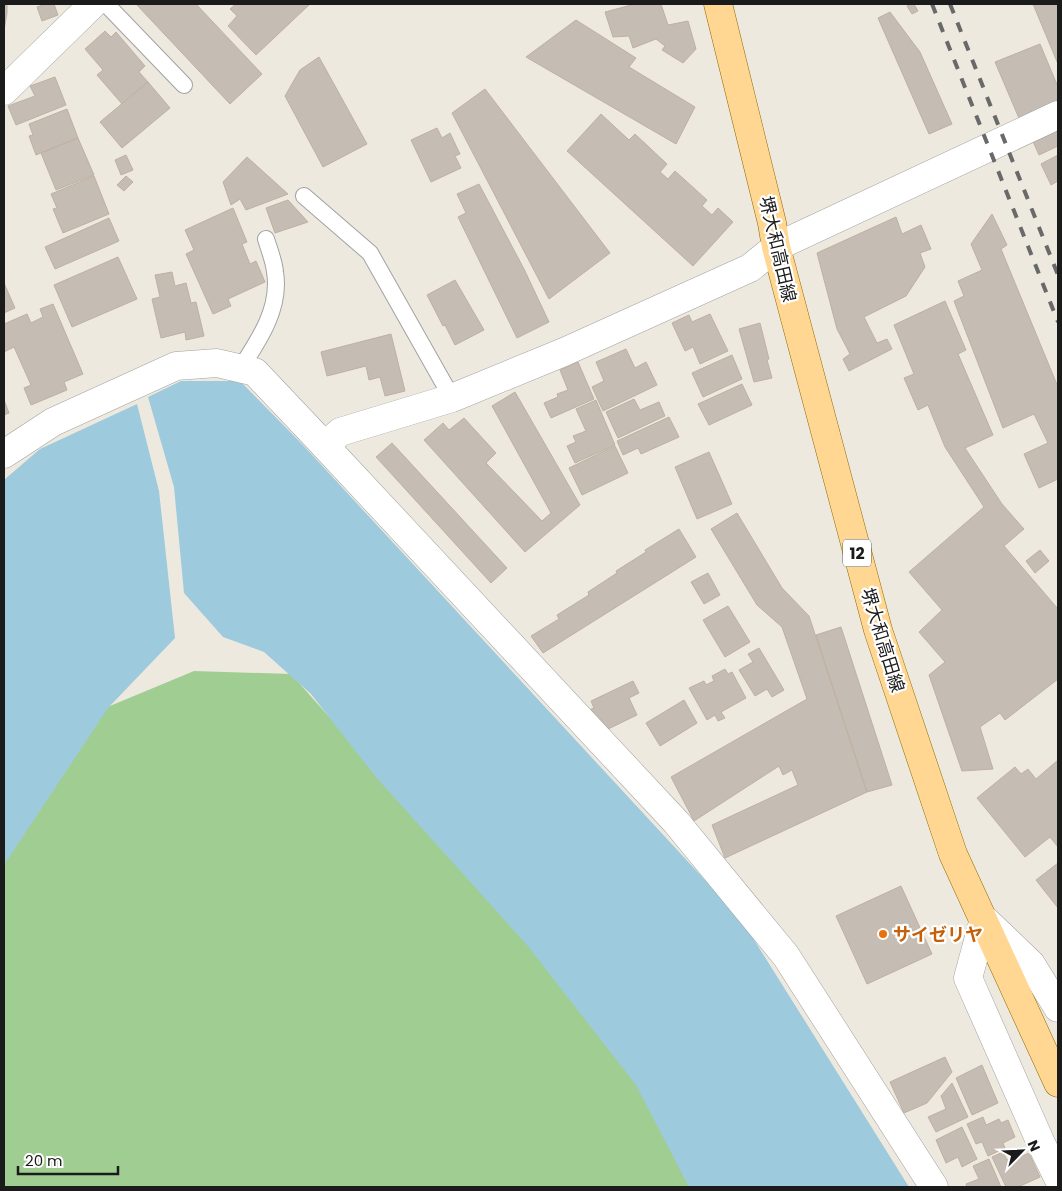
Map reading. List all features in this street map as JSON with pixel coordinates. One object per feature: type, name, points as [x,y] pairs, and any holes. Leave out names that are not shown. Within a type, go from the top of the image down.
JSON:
[{"type":"main road","name":"堺大和高田線","points":[[718,4],[772,223],[776,247],[878,630],[953,854],[1058,1082]]},
{"type":"street","points":[[4,91],[93,4]]},
{"type":"street","points":[[325,446],[340,432],[452,398],[564,352],[750,268],[776,247],[1058,115]]},
{"type":"street","points":[[4,454],[53,422],[176,366],[217,364],[255,372],[676,822],[786,956],[934,1187]]},
{"type":"street","points":[[1058,1008],[1031,964],[984,919],[968,978],[1058,1178]]},
{"type":"lane","points":[[106,4],[184,85]]},
{"type":"lane","points":[[304,196],[370,254],[452,398]]},
{"type":"lane","points":[[240,369],[255,347],[270,317],[276,289],[276,272],[266,238]]},
{"type":"green space","points":[[194,671],[291,674],[429,829],[581,979],[717,1187],[4,1187],[4,830],[69,723]]},
{"type":"water","points":[[181,381],[240,381],[302,444],[741,919],[909,1187],[689,1187],[636,1085],[527,945],[375,776],[311,694],[264,652],[223,637],[184,593],[174,487],[148,397]]},
{"type":"water","points":[[137,404],[159,491],[175,638],[108,708],[4,865],[4,480],[40,449]]},
{"type":"building","points":[[4,4],[7,4],[7,13],[4,30]]},
{"type":"building","points":[[54,4],[58,15],[42,21],[37,7]]},
{"type":"building","points":[[136,4],[196,4],[262,74],[230,104]]},
{"type":"building","points":[[236,4],[310,4],[256,55],[228,26],[237,16],[230,9]]},
{"type":"building","points":[[635,4],[661,4],[668,25],[688,21],[696,49],[683,63],[662,50],[665,46],[656,39],[633,48],[629,36],[613,37],[605,12]]},
{"type":"building","points":[[914,4],[918,11],[912,14],[907,6]]},
{"type":"building","points":[[1033,4],[1058,4],[1058,64]]},
{"type":"building","points":[[890,12],[920,52],[952,124],[929,134],[878,18]]},
{"type":"building","points":[[576,20],[636,58],[629,67],[695,107],[676,144],[526,57]]},
{"type":"building","points":[[105,31],[111,37],[116,32],[145,66],[139,72],[148,82],[122,104],[97,75],[103,70],[85,49]]},
{"type":"building","points":[[1040,44],[1058,87],[1058,107],[1021,123],[995,62]]},
{"type":"building","points":[[319,57],[367,144],[323,167],[285,96],[300,70]]},
{"type":"building","points":[[55,77],[66,105],[16,125],[8,106],[35,96],[30,86]]},
{"type":"building","points":[[148,82],[170,108],[122,148],[100,122]]},
{"type":"building","points":[[485,89],[610,253],[549,299],[452,113]]},
{"type":"building","points":[[67,109],[78,138],[36,155],[29,136],[33,135],[29,124]]},
{"type":"building","points":[[601,114],[629,140],[635,134],[667,164],[660,172],[668,179],[675,171],[707,200],[702,206],[712,215],[718,208],[733,222],[693,266],[567,151]]},
{"type":"building","points":[[1058,124],[1058,146],[1039,155],[1031,137]]},
{"type":"building","points":[[437,128],[442,138],[450,133],[460,154],[455,156],[461,168],[431,182],[411,140]]},
{"type":"building","points":[[78,138],[94,175],[56,190],[41,153]]},
{"type":"building","points":[[126,155],[133,170],[121,175],[115,160]]},
{"type":"building","points":[[1058,155],[1058,181],[1051,185],[1041,164]]},
{"type":"building","points":[[247,157],[288,194],[246,210],[240,199],[231,205],[223,182]]},
{"type":"building","points":[[94,176],[109,214],[63,233],[53,209],[57,208],[51,194]]},
{"type":"building","points":[[126,176],[133,182],[124,191],[117,185]]},
{"type":"building","points":[[479,184],[524,269],[549,322],[517,338],[458,217],[466,213],[457,194]]},
{"type":"building","points":[[288,200],[308,222],[275,233],[266,208]]},
{"type":"building","points":[[233,208],[247,242],[242,244],[250,264],[256,261],[265,282],[228,299],[231,306],[213,314],[186,254],[194,250],[185,230]]},
{"type":"building","points":[[992,214],[1007,245],[1001,249],[1058,387],[1058,479],[1039,488],[1024,454],[1048,443],[1034,414],[1003,428],[954,301],[964,296],[958,281],[982,270],[971,244]]},
{"type":"building","points":[[896,217],[902,234],[921,225],[931,249],[920,253],[925,267],[906,296],[864,317],[877,343],[887,339],[892,349],[849,371],[843,359],[850,354],[837,329],[817,253]]},
{"type":"building","points":[[109,218],[119,241],[55,269],[45,247]]},
{"type":"building","points":[[118,257],[137,299],[72,327],[54,285]]},
{"type":"building","points":[[172,272],[175,286],[186,283],[191,303],[196,302],[204,336],[186,340],[185,332],[161,338],[152,299],[160,297],[155,275]]},
{"type":"building","points":[[455,280],[484,330],[455,345],[427,295]]},
{"type":"building","points":[[4,283],[15,308],[4,313]]},
{"type":"building","points":[[945,301],[966,350],[958,354],[993,435],[965,448],[1002,504],[1024,529],[1004,546],[1058,609],[1058,679],[1005,720],[1000,713],[980,727],[993,769],[962,771],[929,675],[945,662],[919,632],[942,610],[909,572],[984,507],[945,447],[928,405],[918,410],[904,378],[914,374],[894,325]]},
{"type":"building","points":[[53,304],[83,374],[64,382],[67,390],[31,405],[24,388],[31,385],[14,347],[4,352],[4,324],[27,314],[31,323],[43,317],[40,309]]},
{"type":"building","points":[[710,314],[728,351],[700,364],[693,347],[685,351],[672,323],[689,315],[692,322]]},
{"type":"building","points":[[760,323],[772,378],[754,382],[739,329]]},
{"type":"building","points":[[391,334],[405,391],[385,396],[380,377],[369,380],[366,366],[327,376],[321,352]]},
{"type":"building","points":[[626,349],[635,368],[646,362],[657,385],[603,411],[592,387],[604,381],[596,362]]},
{"type":"building","points":[[732,355],[742,379],[703,397],[692,373]]},
{"type":"building","points":[[578,362],[594,399],[551,418],[544,403],[558,397],[557,394],[568,390],[560,370]]},
{"type":"building","points":[[742,384],[752,405],[709,425],[698,404]]},
{"type":"building","points":[[515,392],[580,505],[525,552],[424,440],[443,423],[449,430],[464,418],[496,453],[486,463],[542,521],[551,513],[492,406]]},
{"type":"building","points":[[634,399],[640,410],[659,402],[665,416],[618,438],[606,412]]},
{"type":"building","points":[[4,400],[9,413],[4,415]]},
{"type":"building","points":[[596,400],[615,445],[575,463],[567,446],[576,442],[573,436],[586,431],[576,409]]},
{"type":"building","points":[[669,417],[679,437],[641,454],[638,448],[623,455],[617,441]]},
{"type":"building","points":[[392,443],[507,568],[491,583],[376,457]]},
{"type":"building","points":[[615,446],[628,473],[582,495],[569,468]]},
{"type":"building","points":[[709,452],[732,504],[697,519],[675,467]]},
{"type":"building","points":[[737,513],[782,588],[809,616],[867,792],[725,858],[712,825],[798,785],[792,770],[783,775],[779,766],[694,821],[671,777],[807,699],[782,627],[757,605],[711,529]]},
{"type":"building","points":[[679,529],[696,557],[543,653],[531,636],[559,619],[557,615],[589,595],[588,592],[646,552],[645,550]]},
{"type":"building","points":[[1040,550],[1049,561],[1035,573],[1026,561]]},
{"type":"building","points":[[708,573],[720,595],[704,604],[691,582]]},
{"type":"building","points":[[728,606],[750,642],[725,657],[703,620]]},
{"type":"building","points":[[841,627],[892,785],[867,792],[816,635]]},
{"type":"building","points":[[759,648],[784,690],[772,697],[767,689],[755,696],[739,670],[753,662],[748,654]]},
{"type":"building","points":[[725,669],[728,674],[732,672],[746,698],[721,712],[725,718],[718,721],[715,715],[707,720],[689,688],[704,681],[706,685],[714,681],[712,676]]},
{"type":"building","points":[[633,681],[639,693],[629,698],[637,715],[606,730],[601,719],[595,722],[589,710],[594,708],[591,701]]},
{"type":"building","points":[[684,700],[697,723],[660,746],[646,723]]},
{"type":"building","points":[[1058,760],[1058,847],[1050,837],[1025,857],[977,798],[1015,767],[1021,774],[1028,769],[1036,779]]},
{"type":"building","points":[[1058,863],[1058,908],[1036,880]]},
{"type":"building","points":[[901,886],[932,954],[867,984],[836,916]]},
{"type":"building","points":[[945,1057],[952,1072],[927,1103],[904,1113],[890,1082]]},
{"type":"building","points":[[982,1065],[998,1103],[972,1115],[956,1078]]},
{"type":"building","points":[[952,1083],[968,1117],[936,1132],[928,1117],[946,1109],[941,1096]]},
{"type":"building","points":[[983,1117],[986,1125],[999,1119],[1001,1123],[1008,1120],[1015,1137],[1003,1143],[1005,1148],[988,1156],[982,1142],[976,1144],[967,1124]]},
{"type":"building","points":[[962,1127],[977,1159],[962,1167],[958,1157],[946,1163],[936,1140]]},
{"type":"building","points":[[1003,1152],[1007,1160],[1029,1153],[1040,1177],[1018,1187],[1006,1187],[992,1157]]},
{"type":"building","points":[[989,1159],[1001,1187],[967,1187],[966,1184],[979,1179],[973,1166]]},
{"type":"railway","points":[[932,4],[1058,322]]},
{"type":"railway","points":[[950,4],[1058,275]]},
{"type":"place","name":"サイゼリヤ","points":[[883,934]]}]
